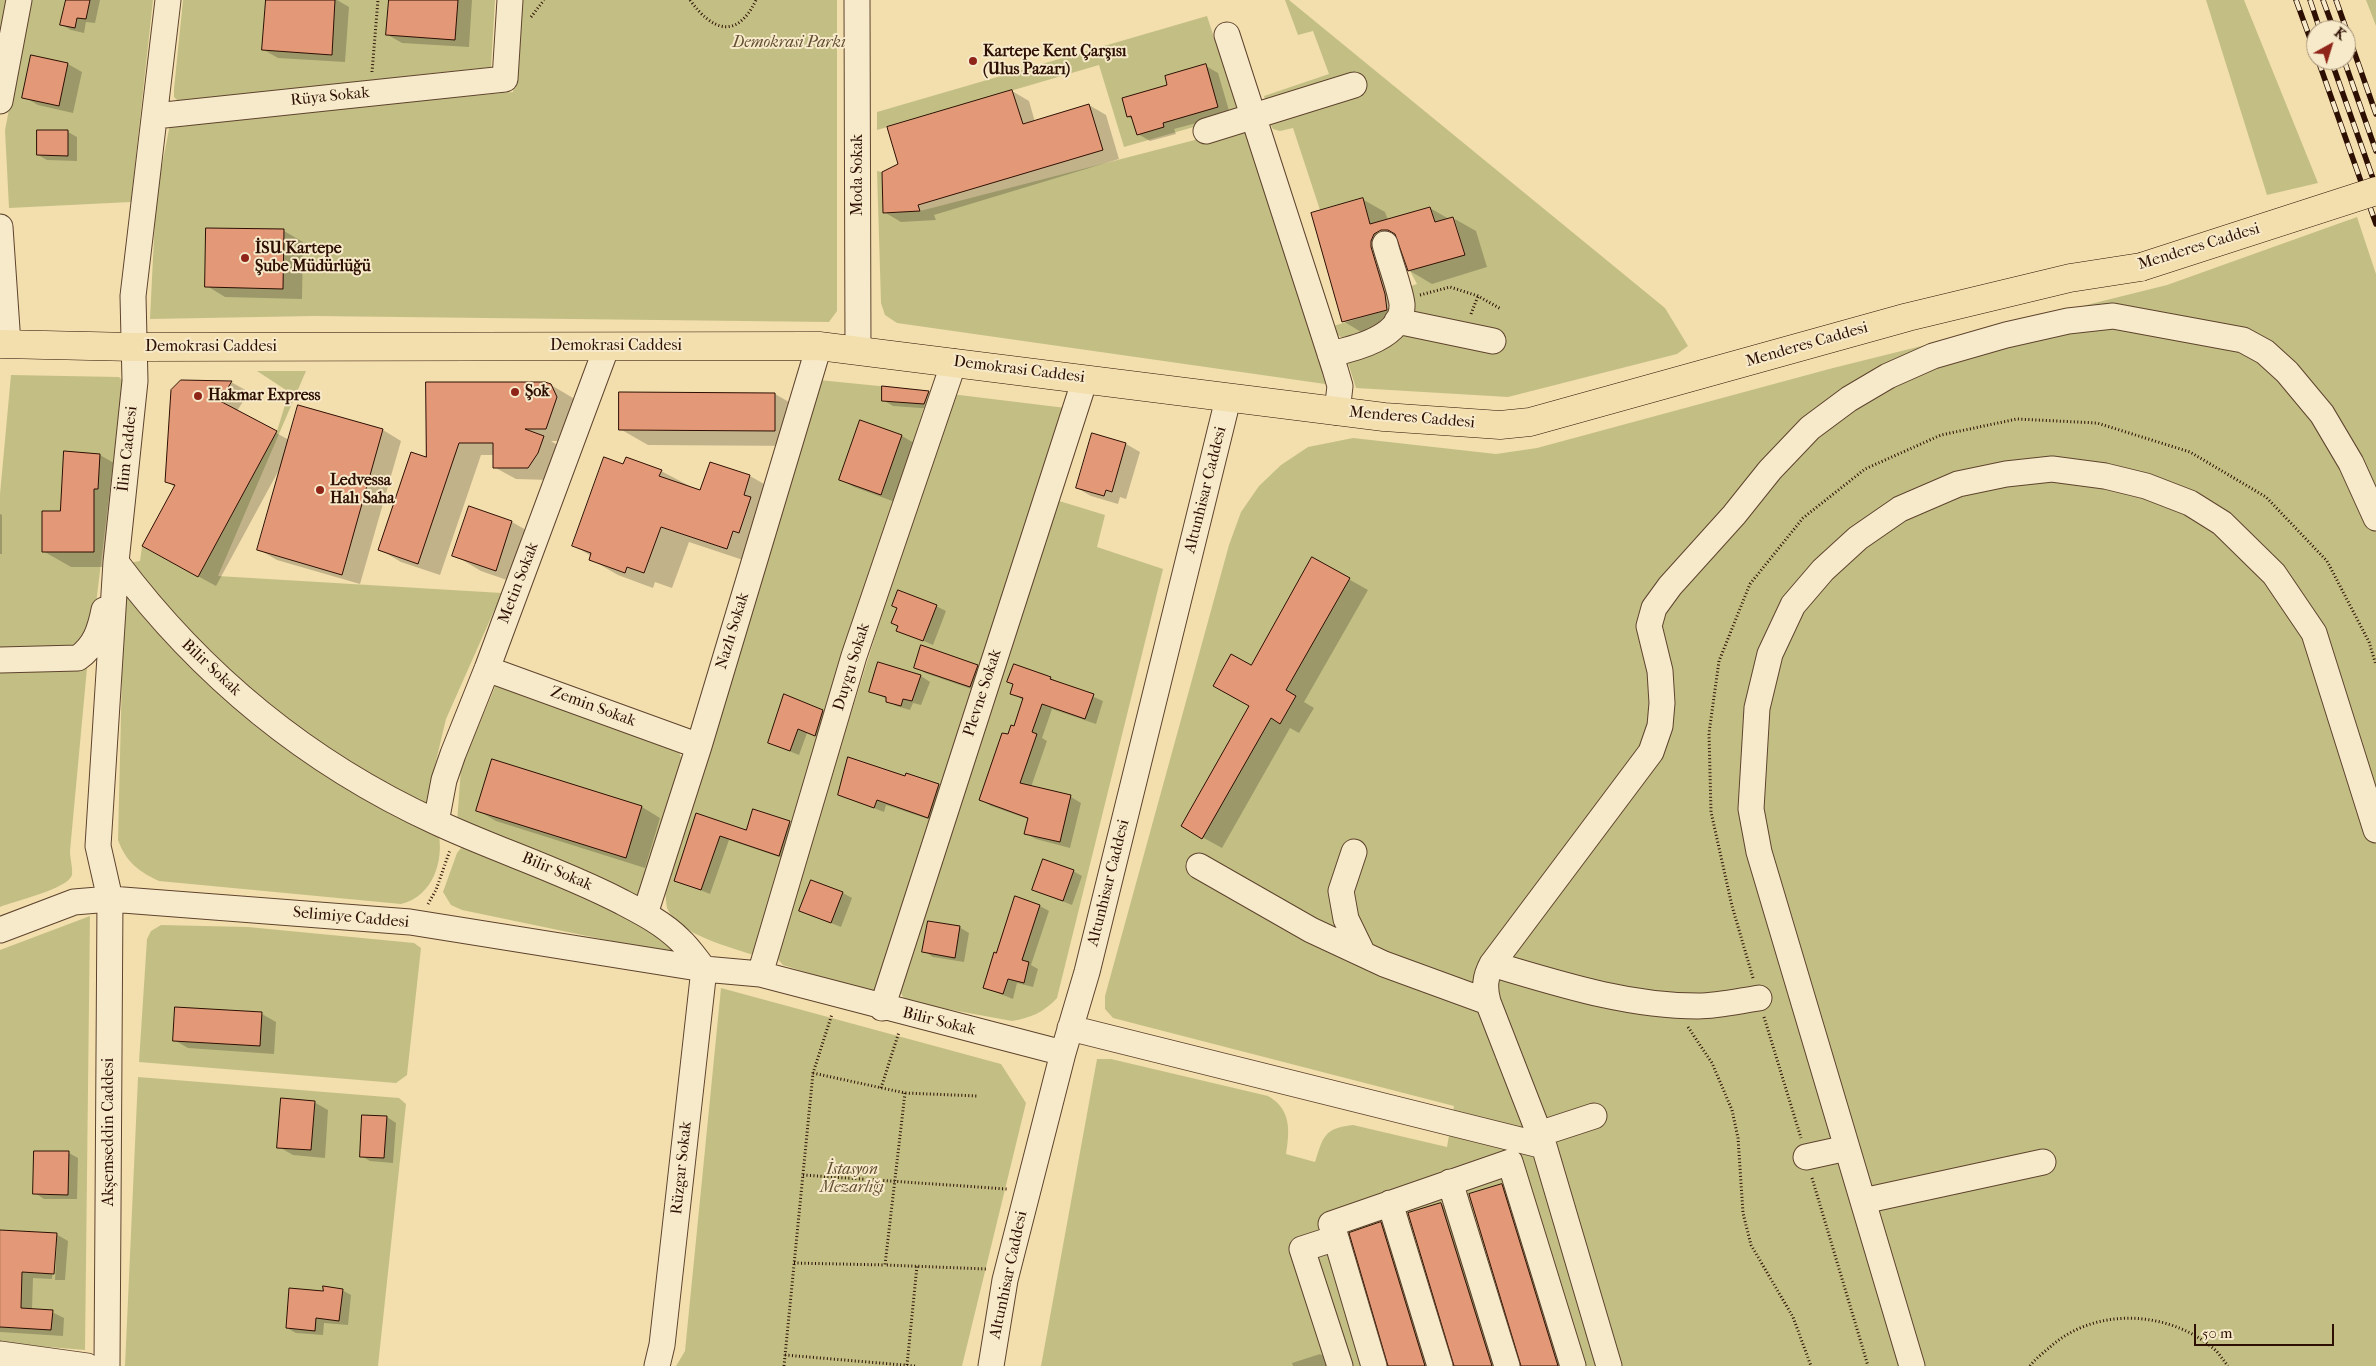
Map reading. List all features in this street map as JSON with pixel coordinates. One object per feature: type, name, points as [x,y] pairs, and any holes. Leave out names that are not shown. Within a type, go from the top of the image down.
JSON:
[{"type":"main road","name":"Menderes Caddesi","points":[[1228,399],[1384,417],[1500,425],[1530,422],[1908,317],[2070,278],[2141,267],[2376,191]]},
{"type":"main road","name":"Demokrasi Caddesi","points":[[4,344],[134,347],[819,346],[1228,399]]},
{"type":"street","points":[[0,101],[19,0]]},
{"type":"street","name":"İlim Caddesi","points":[[110,899],[98,846],[116,562],[135,381],[133,296],[168,0]]},
{"type":"street","name":"Rüya Sokak","points":[[155,116],[505,78],[510,0]]},
{"type":"street","name":"Moda Sokak","points":[[857,0],[858,350]]},
{"type":"street","points":[[1228,35],[1340,386],[1337,412]]},
{"type":"street","points":[[1206,130],[1354,85]]},
{"type":"street","points":[[0,227],[4,344]]},
{"type":"street","points":[[1330,354],[1365,345],[1384,334],[1399,311],[1385,244]]},
{"type":"street","points":[[1399,311],[1493,341]]},
{"type":"street","points":[[1609,1366],[1542,1140],[1488,1002],[1485,989],[1486,975],[1492,964],[1651,752],[1660,726],[1662,702],[1660,671],[1649,626],[1654,608],[1670,586],[1734,515],[1770,470],[1810,428],[1849,399],[1888,376],[1933,356],[2006,335],[2068,321],[2113,316],[2243,340],[2265,352],[2287,372],[2322,414],[2351,463],[2376,518]]},
{"type":"street","name":"Metin Sokak","points":[[446,826],[444,780],[607,346]]},
{"type":"street","name":"Nazlı Sokak","points":[[645,914],[819,346]]},
{"type":"street","name":"Duygu Sokak","points":[[760,974],[854,656],[954,362]]},
{"type":"street","name":"Plevne Sokak","points":[[893,1011],[1085,379]]},
{"type":"street","name":"Altunhisar Caddesi","points":[[991,1366],[1008,1270],[1063,1053],[1089,962],[1228,399]]},
{"type":"street","points":[[1912,1366],[1759,852],[1751,809],[1757,708],[1770,654],[1793,605],[1824,570],[1858,538],[1900,509],[1958,484],[2006,474],[2052,469],[2105,476],[2146,486],[2190,503],[2222,523],[2274,574],[2314,633],[2376,830]]},
{"type":"street","points":[[0,660],[78,658],[88,651],[97,638],[108,584],[116,562]]},
{"type":"street","name":"Bilir Sokak","points":[[116,562],[145,601],[180,640],[251,706],[349,777],[446,826],[591,886],[645,914],[680,940],[704,969],[760,974],[893,1011],[1063,1053]]},
{"type":"street","name":"Zemin Sokak","points":[[487,669],[698,746]]},
{"type":"street","points":[[1354,852],[1341,891],[1346,919],[1363,954]]},
{"type":"street","points":[[1199,866],[1310,930],[1363,954],[1488,1002]]},
{"type":"street","name":"Selimiye Caddesi","points":[[0,930],[74,902],[110,899],[410,922],[704,969]]},
{"type":"street","name":"Akşemseddin Caddesi","points":[[107,1366],[110,899]]},
{"type":"street","points":[[1492,964],[1586,992],[1623,999],[1699,1006],[1759,998]]},
{"type":"street","name":"Rüzgar Sokak","points":[[657,1366],[662,1345],[704,969]]},
{"type":"street","points":[[1070,1028],[1542,1140],[1594,1116]]},
{"type":"street","points":[[1806,1157],[1847,1148]]},
{"type":"street","points":[[1374,1366],[1331,1224],[1510,1162],[1572,1366]]},
{"type":"street","points":[[1863,1201],[2043,1162]]},
{"type":"street","points":[[1450,1182],[1507,1366]]},
{"type":"street","points":[[1390,1204],[1440,1366]]},
{"type":"street","points":[[1336,1238],[1302,1249],[1340,1366]]},
{"type":"street","points":[[0,1354],[86,1366]]},
{"type":"path","points":[[370,93],[378,0]]},
{"type":"path","points":[[690,0],[704,18],[721,27],[731,27],[740,23],[748,15],[756,0]]},
{"type":"path","points":[[1399,311],[1450,287],[1478,296],[1501,309]]},
{"type":"path","points":[[1868,1366],[1732,906],[1711,812],[1709,733],[1719,661],[1750,584],[1803,518],[1865,469],[1941,435],[2017,419],[2097,423],[2190,452],[2266,497],[2327,561],[2369,642],[2376,665]]},
{"type":"path","points":[[410,922],[425,909],[436,890],[446,826]]},
{"type":"path","points":[[784,1366],[813,1073],[838,996]]},
{"type":"path","points":[[1672,1004],[1712,1062],[1723,1085],[1732,1110],[1738,1138],[1743,1213],[1751,1246],[1793,1317],[1811,1366]]},
{"type":"path","points":[[881,1088],[893,1011]]},
{"type":"path","points":[[813,1073],[905,1094],[978,1096]]},
{"type":"path","points":[[886,1265],[905,1094]]},
{"type":"path","points":[[803,1175],[1028,1191]]},
{"type":"path","points":[[794,1263],[1008,1270]]},
{"type":"path","points":[[907,1366],[917,1266]]},
{"type":"path","points":[[2030,1366],[2062,1336],[2099,1320],[2140,1317],[2179,1327],[2214,1348],[2228,1366]]},
{"type":"path","points":[[785,1355],[915,1366]]},
{"type":"green space","points":[[0,0],[9,0],[0,45]]},
{"type":"green space","points":[[30,0],[153,0],[131,202],[9,208],[5,130]]},
{"type":"green space","points":[[183,0],[495,0],[491,67],[178,101],[174,97],[174,89]]},
{"type":"green space","name":"Demokrasi Parkı","points":[[521,0],[837,0],[837,311],[829,322],[314,316],[150,319],[156,196],[170,124],[513,92]]},
{"type":"green space","points":[[1285,0],[1289,0],[1665,308],[1688,346],[1677,354],[1508,397],[1356,388],[1347,360],[1381,347],[1401,330],[1410,308],[1409,297],[1405,288],[1417,284],[1410,271],[1465,254],[1454,217],[1435,222],[1430,207],[1374,223],[1397,305],[1381,323],[1362,335],[1347,341],[1336,334],[1333,326],[1394,308],[1363,198],[1320,210],[1293,128],[1280,131],[1273,129],[1270,123],[1273,119],[1365,94],[1359,73],[1266,102],[1264,96],[1329,74],[1313,31],[1298,35]]},
{"type":"green space","points":[[2206,0],[2244,0],[2318,183],[2267,195]]},
{"type":"green space","points":[[2366,0],[2376,0],[2376,26]]},
{"type":"green space","points":[[1207,16],[1239,114],[1124,147],[1099,65],[877,130],[877,112]]},
{"type":"green space","points":[[1249,126],[1325,368],[1325,384],[897,323],[885,315],[881,303],[877,171],[882,172],[883,213],[920,211]]},
{"type":"green space","points":[[2357,217],[2376,274],[2376,1366],[1041,1366],[1097,1059],[1111,1059],[1268,1096],[1276,1101],[1285,1114],[1288,1129],[1286,1154],[1315,1162],[1326,1136],[1343,1126],[1353,1125],[1447,1147],[1454,1106],[1113,1018],[1105,1009],[1105,996],[1229,545],[1241,512],[1259,486],[1281,465],[1308,447],[1353,438],[1496,454],[1537,448],[1833,368],[2167,285]]},
{"type":"green space","points":[[257,371],[306,371],[218,576],[502,593],[446,719],[426,803],[392,790],[351,766],[236,682],[129,563],[140,561],[142,546],[198,577],[277,431],[289,392]]},
{"type":"green space","points":[[11,375],[119,377],[123,381],[93,629],[77,650],[0,652],[0,494]]},
{"type":"green space","points":[[819,380],[929,391],[756,956],[706,939],[682,926],[667,908],[665,892]]},
{"type":"green space","points":[[951,394],[1066,408],[877,987],[870,993],[783,965],[775,956]]},
{"type":"green space","points":[[1056,500],[1105,515],[1097,547],[1163,569],[1057,998],[1037,1014],[1012,1021],[914,1003],[903,997],[898,987]]},
{"type":"green space","points":[[124,589],[151,621],[438,831],[440,853],[438,865],[429,885],[421,894],[401,904],[159,881],[129,860],[118,840]]},
{"type":"green space","points":[[0,668],[87,668],[70,851],[72,875],[61,885],[51,890],[0,907]]},
{"type":"green space","points":[[497,682],[679,752],[682,760],[638,903],[457,823],[461,768]]},
{"type":"green space","points":[[465,843],[536,871],[647,926],[683,956],[462,910],[451,905],[443,892],[457,853]]},
{"type":"green space","points":[[90,916],[85,1350],[0,1343],[0,950]]},
{"type":"green space","points":[[161,925],[248,927],[414,943],[421,948],[407,1075],[396,1083],[139,1062],[147,939],[151,931]]},
{"type":"green space","name":"İstasyon Mezarlığı","points":[[721,988],[1001,1064],[1026,1103],[962,1366],[676,1366],[685,1351]]},
{"type":"green space","points":[[138,1077],[399,1098],[406,1104],[378,1366],[125,1366]]},
{"type":"building","points":[[66,0],[90,0],[86,19],[77,18],[75,28],[60,25]]},
{"type":"building","points":[[266,0],[335,0],[332,55],[262,50]]},
{"type":"building","points":[[389,0],[458,0],[455,40],[386,35]]},
{"type":"building","points":[[31,55],[68,63],[59,106],[22,98]]},
{"type":"building","points":[[1206,64],[1218,107],[1163,123],[1164,127],[1137,135],[1131,116],[1127,117],[1122,98],[1167,85],[1165,76]]},
{"type":"building","points":[[1012,90],[1023,124],[1089,104],[1103,150],[918,205],[920,211],[883,213],[882,172],[898,164],[887,127]]},
{"type":"building","points":[[37,130],[68,130],[68,156],[37,155]]},
{"type":"building","points":[[1363,198],[1370,224],[1430,207],[1435,222],[1453,217],[1465,255],[1408,271],[1395,234],[1388,230],[1381,230],[1374,234],[1371,247],[1385,294],[1387,310],[1342,322],[1311,213]]},
{"type":"building","name":"İSU Kartepe Şube Müdürlüğü","points":[[206,228],[284,229],[283,289],[205,287]]},
{"type":"building","points":[[181,380],[232,381],[220,401],[277,431],[198,577],[142,546],[175,485],[165,482],[171,390]]},
{"type":"building","points":[[426,382],[545,382],[551,384],[557,397],[546,429],[525,429],[544,436],[538,453],[528,468],[493,468],[493,443],[459,443],[418,564],[378,550],[411,452],[426,457]]},
{"type":"building","points":[[882,386],[929,391],[924,404],[882,401]]},
{"type":"building","points":[[619,392],[775,393],[775,431],[619,430]]},
{"type":"building","name":"Ledvessa Halı Saha","points":[[298,405],[383,429],[342,575],[257,550]]},
{"type":"building","points":[[860,420],[902,435],[881,495],[839,480]]},
{"type":"building","points":[[1092,433],[1126,443],[1112,492],[1106,490],[1104,496],[1076,488]]},
{"type":"building","points":[[64,451],[100,454],[98,489],[94,489],[94,552],[42,552],[42,511],[60,511]]},
{"type":"building","points":[[604,457],[623,464],[626,457],[662,470],[659,476],[700,490],[710,462],[750,475],[744,495],[751,497],[739,533],[733,531],[727,549],[661,527],[644,573],[627,567],[625,573],[589,560],[591,553],[572,546]]},
{"type":"building","points":[[469,506],[512,521],[496,571],[452,556]]},
{"type":"building","points":[[1312,557],[1350,578],[1286,690],[1296,696],[1280,724],[1271,718],[1202,839],[1181,826],[1249,706],[1213,686],[1231,654],[1251,665]]},
{"type":"building","points":[[898,590],[937,605],[923,641],[896,631],[898,626],[891,623],[897,608],[892,606]]},
{"type":"building","points":[[921,645],[978,665],[970,687],[914,668]]},
{"type":"building","points":[[878,662],[921,675],[912,701],[903,699],[901,706],[886,702],[886,697],[869,692]]},
{"type":"building","points":[[1014,664],[1094,694],[1085,719],[1042,704],[1032,732],[1037,734],[1020,783],[1071,795],[1060,842],[1024,834],[1028,818],[979,800],[1002,733],[1008,734],[1011,725],[1014,726],[1023,698],[1010,694],[1013,684],[1007,682]]},
{"type":"building","points":[[784,694],[823,710],[815,736],[798,729],[790,751],[768,743]]},
{"type":"building","points":[[848,757],[905,776],[906,773],[939,784],[928,818],[877,800],[874,808],[838,795]]},
{"type":"building","points":[[492,759],[642,806],[626,858],[476,811]]},
{"type":"building","points":[[753,809],[790,821],[779,856],[720,836],[701,890],[674,881],[696,813],[746,830]]},
{"type":"building","points":[[1043,859],[1074,870],[1063,901],[1032,890]]},
{"type":"building","points":[[811,880],[843,892],[831,923],[799,911]]},
{"type":"building","points":[[1015,896],[1040,905],[1022,960],[1029,962],[1024,983],[1008,979],[1003,994],[983,988]]},
{"type":"building","points":[[928,921],[960,926],[955,958],[922,952]]},
{"type":"building","points":[[175,1007],[262,1012],[260,1046],[173,1041]]},
{"type":"building","points":[[281,1098],[315,1101],[311,1150],[277,1148]]},
{"type":"building","points":[[362,1115],[387,1116],[384,1158],[360,1157]]},
{"type":"building","points":[[34,1151],[69,1151],[68,1195],[33,1194]]},
{"type":"building","points":[[1502,1184],[1558,1366],[1521,1366],[1469,1194]]},
{"type":"building","points":[[1441,1203],[1492,1366],[1454,1366],[1408,1213]]},
{"type":"building","points":[[1381,1222],[1425,1366],[1388,1366],[1349,1233]]},
{"type":"building","points":[[0,1230],[57,1233],[54,1274],[22,1272],[21,1308],[53,1310],[51,1330],[0,1327]]},
{"type":"building","points":[[323,1286],[343,1289],[339,1321],[316,1318],[315,1331],[286,1328],[289,1288],[323,1291]]},
{"type":"railway","points":[[2296,0],[2306,28]]},
{"type":"railway","points":[[2310,0],[2317,20]]},
{"type":"railway","points":[[2323,0],[2330,20]]},
{"type":"railway","points":[[2336,0],[2376,114]]},
{"type":"railway","points":[[2322,70],[2376,224]]},
{"type":"railway","points":[[2335,70],[2376,187]]},
{"type":"railway","points":[[2348,70],[2376,151]]},
{"type":"place","name":"Kartepe Kent Çarşısı (Ulus Pazarı)","points":[[973,61]]},
{"type":"place","name":"İSU Kartepe Şube Müdürlüğü","points":[[245,258]]},
{"type":"place","name":"Şok","points":[[515,392]]},
{"type":"place","name":"Hakmar Express","points":[[198,396]]},
{"type":"place","name":"Ledvessa Halı Saha","points":[[320,490]]}]
